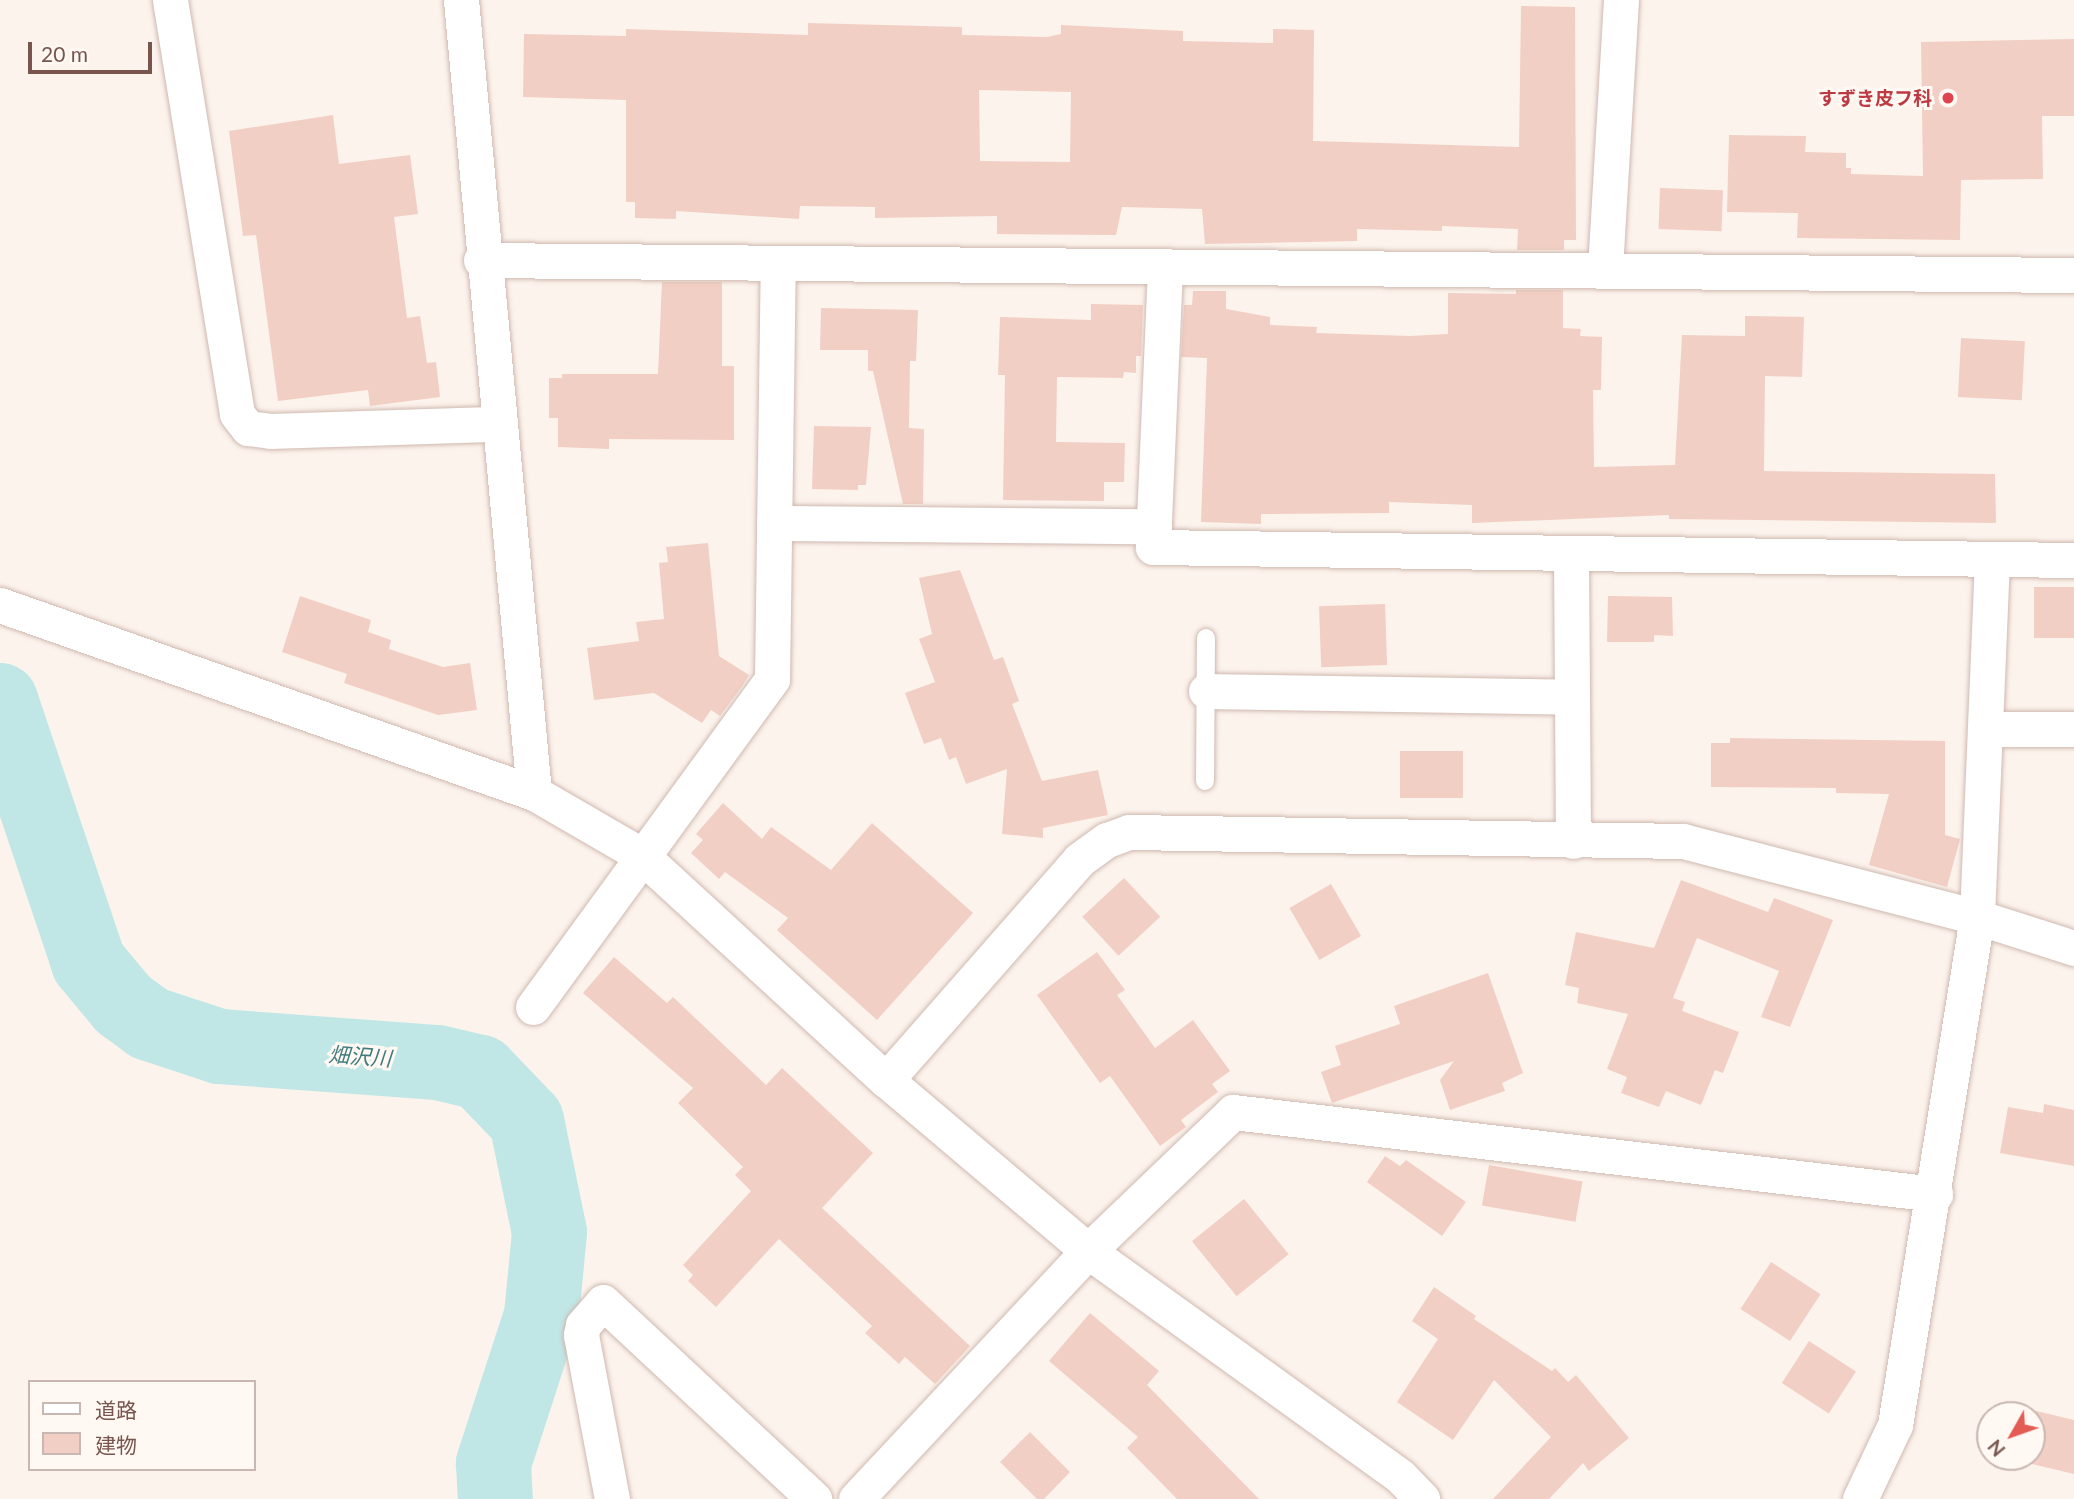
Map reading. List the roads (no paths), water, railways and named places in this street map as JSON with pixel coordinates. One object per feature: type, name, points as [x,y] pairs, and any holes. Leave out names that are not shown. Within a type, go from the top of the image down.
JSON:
[{"type":"street","points":[[170,0],[237,414],[248,428],[271,431],[497,424]]},
{"type":"street","points":[[461,0],[481,260],[534,793]]},
{"type":"street","points":[[1605,269],[1621,0]]},
{"type":"street","points":[[481,260],[2074,275]]},
{"type":"street","points":[[533,1007],[641,855],[772,679],[778,264]]},
{"type":"street","points":[[1165,268],[1153,547],[1992,561],[2074,560]]},
{"type":"street","points":[[774,523],[1154,526]]},
{"type":"street","points":[[1571,554],[1573,841]]},
{"type":"street","points":[[1860,1499],[1895,1426],[1935,1194],[1977,917],[1992,561]]},
{"type":"street","points":[[0,605],[534,793],[641,855],[886,1080],[1088,1251],[1400,1476],[1422,1499]]},
{"type":"street","points":[[1206,691],[1572,697]]},
{"type":"street","points":[[1984,729],[2074,729]]},
{"type":"street","points":[[886,1080],[1079,860],[1107,840],[1129,832],[1683,841],[1977,917],[2074,948]]},
{"type":"street","points":[[856,1499],[1088,1251],[1233,1112],[1935,1194]]},
{"type":"street","points":[[612,1499],[581,1335],[583,1325],[603,1301],[814,1499]]},
{"type":"lane","points":[[1205,781],[1206,638]]},
{"type":"waterway","name":"畑沢川","points":[[0,700],[88,962],[123,1004],[149,1023],[219,1046],[437,1062],[480,1072],[526,1120],[549,1232],[541,1315],[493,1463],[495,1499]]},
{"type":"place","name":"すずき皮フ科","points":[[1948,98]]}]
